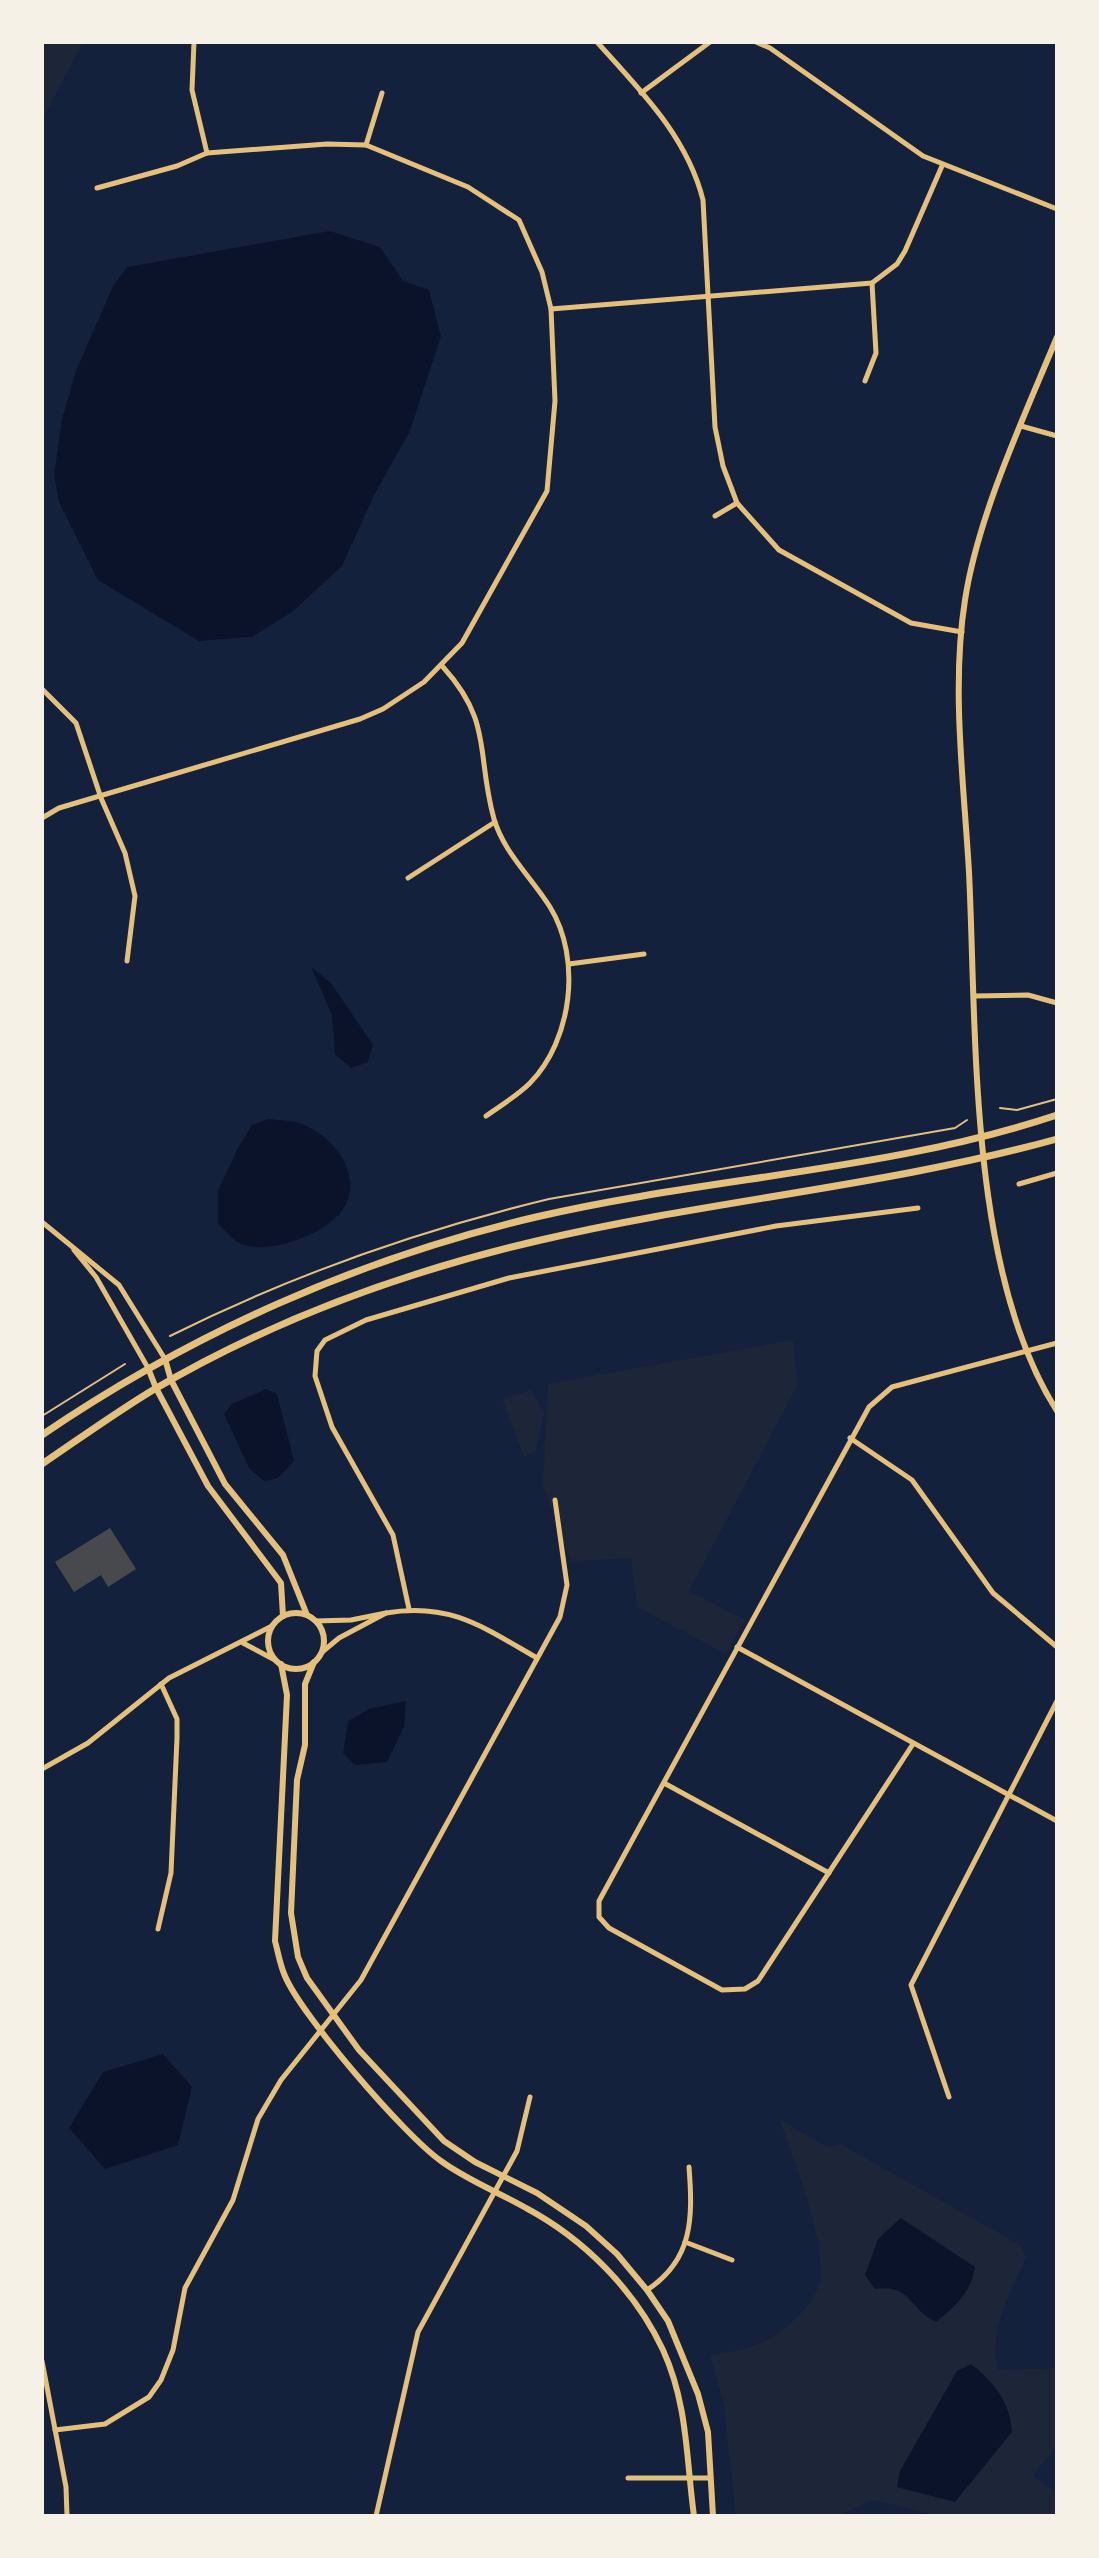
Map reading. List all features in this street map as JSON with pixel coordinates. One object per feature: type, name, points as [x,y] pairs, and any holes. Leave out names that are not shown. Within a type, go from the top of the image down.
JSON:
[{"type":"main road","points":[[42,1435],[165,1359],[299,1294],[392,1259],[487,1230],[562,1212],[904,1154],[981,1137],[1057,1115]]},
{"type":"main road","points":[[42,1464],[171,1380],[309,1314],[448,1264],[592,1230],[909,1176],[1057,1139]]},
{"type":"street","points":[[194,42],[192,90],[207,153]]},
{"type":"street","points":[[597,42],[681,143],[698,181],[703,200],[715,427],[723,466],[737,503],[779,550],[911,623],[962,632]]},
{"type":"street","points":[[641,93],[710,42]]},
{"type":"street","points":[[756,42],[770,48],[905,145],[942,166],[1057,209]]},
{"type":"street","points":[[366,145],[382,93]]},
{"type":"street","points":[[42,818],[59,808],[360,719],[404,697],[443,667],[473,627],[547,491],[555,401],[551,309],[542,272],[519,220],[468,187],[366,145],[327,144],[207,153],[177,166],[97,188]]},
{"type":"street","points":[[551,309],[872,283],[897,264],[905,251],[942,166]]},
{"type":"street","points":[[865,381],[876,353],[872,283]]},
{"type":"street","points":[[1057,337],[975,555],[962,632],[962,729],[981,1137],[992,1223],[1027,1350],[1057,1411]]},
{"type":"street","points":[[1021,426],[1057,436]]},
{"type":"street","points":[[715,516],[737,503]]},
{"type":"street","points":[[443,667],[463,689],[481,727],[484,768],[495,822],[523,874],[551,908],[569,964],[567,1010],[555,1051],[529,1084],[486,1116]]},
{"type":"street","points":[[42,689],[76,723],[101,798],[125,853],[135,896],[127,961]]},
{"type":"street","points":[[408,878],[495,822]]},
{"type":"street","points":[[569,964],[644,954]]},
{"type":"street","points":[[975,996],[1028,995],[1057,1003]]},
{"type":"street","points":[[1019,1184],[1057,1173]]},
{"type":"street","points":[[409,1609],[393,1535],[332,1427],[315,1376],[317,1351],[325,1340],[366,1320],[509,1278],[776,1226],[918,1208]]},
{"type":"street","points":[[42,1222],[119,1285],[165,1359],[171,1380],[225,1484],[283,1555],[307,1615],[315,1621],[324,1636],[321,1653]]},
{"type":"street","points":[[66,1239],[96,1277],[148,1368],[208,1486],[281,1583],[283,1616]]},
{"type":"street","points":[[913,1744],[758,1981],[745,1989],[722,1990],[609,1928],[599,1917],[599,1901],[869,1407],[892,1387],[1057,1343]]},
{"type":"street","points":[[850,1438],[912,1480],[993,1593],[1057,1647]]},
{"type":"street","points":[[55,2430],[94,2426],[116,2419],[149,2397],[161,2380],[173,2350],[185,2288],[233,2200],[258,2119],[281,2080],[361,1980],[566,1600],[567,1585],[555,1500]]},
{"type":"street","points":[[315,1621],[351,1620],[409,1609],[454,1614],[537,1658]]},
{"type":"street","points":[[386,1613],[339,1638],[321,1653],[305,1684],[305,1745],[297,1780],[291,1913],[298,1957],[307,1978],[332,2016],[418,2116],[464,2155],[537,2193],[586,2226],[617,2254],[647,2290],[673,2332],[698,2394],[708,2432],[713,2516]]},
{"type":"street","points":[[42,1769],[88,1743],[161,1684],[272,1626],[283,1616],[307,1615]]},
{"type":"street","points":[[272,1626],[268,1640],[287,1695],[275,1941],[285,1976],[304,2010],[417,2140],[438,2159],[547,2220],[576,2241],[605,2266],[628,2295],[662,2348],[675,2380],[685,2416],[694,2516]]},
{"type":"street","points":[[242,1642],[298,1669],[314,1662]]},
{"type":"street","points":[[737,1647],[1057,1821]]},
{"type":"street","points":[[158,1929],[171,1873],[177,1738],[177,1719],[161,1684]]},
{"type":"street","points":[[949,2097],[911,1985],[1057,1701]]},
{"type":"street","points":[[664,1783],[829,1873]]},
{"type":"street","points":[[376,2516],[418,2332],[517,2151],[530,2097]]},
{"type":"street","points":[[647,2290],[672,2271],[685,2242],[692,2207],[689,2167]]},
{"type":"street","points":[[685,2242],[732,2260]]},
{"type":"street","points":[[42,2361],[67,2516]]},
{"type":"street","points":[[628,2478],[710,2478]]},
{"type":"path","points":[[1000,1108],[1017,1110],[1057,1099]]},
{"type":"path","points":[[42,1416],[125,1364]]},
{"type":"shaded area","points":[[42,42],[83,42],[42,120]]},
{"type":"shaded area","points":[[330,231],[380,247],[403,281],[429,290],[441,336],[410,431],[374,495],[342,566],[292,612],[252,637],[199,641],[98,580],[59,502],[54,475],[62,419],[76,371],[113,286],[127,267]]},
{"type":"shaded area","points":[[311,967],[331,983],[373,1045],[368,1062],[351,1068],[335,1054],[332,1015]]},
{"type":"shaded area","points":[[268,1119],[299,1123],[332,1144],[347,1166],[350,1191],[339,1214],[315,1232],[284,1244],[253,1247],[238,1243],[218,1224],[218,1191],[252,1125]]},
{"type":"shaded area","points":[[793,1340],[798,1384],[689,1591],[745,1620],[726,1654],[637,1607],[631,1558],[571,1561],[543,1485],[548,1384]]},
{"type":"shaded area","points":[[266,1389],[277,1394],[294,1461],[278,1478],[264,1481],[249,1468],[224,1414],[232,1404]]},
{"type":"shaded area","points":[[531,1390],[544,1413],[535,1452],[524,1457],[502,1399]]},
{"type":"shaded area","points":[[406,1701],[404,1727],[387,1762],[355,1765],[343,1753],[348,1721],[369,1709]]},
{"type":"shaded area","points":[[163,2054],[192,2087],[178,2145],[105,2169],[69,2128],[103,2072]]},
{"type":"shaded area","points":[[779,2119],[829,2148],[840,2144],[1022,2246],[1026,2258],[1002,2313],[996,2356],[998,2370],[1057,2368],[1057,2445],[1033,2476],[1057,2493],[1057,2516],[939,2516],[874,2500],[837,2516],[736,2516],[724,2405],[710,2356],[751,2347],[781,2331],[806,2308],[820,2280],[821,2264],[813,2222]]},
{"type":"shaded area","points":[[901,2218],[975,2267],[962,2298],[936,2322],[896,2290],[875,2289],[865,2275],[878,2239]]},
{"type":"shaded area","points":[[971,2364],[987,2378],[1004,2402],[1012,2432],[955,2502],[897,2487],[900,2471],[957,2371]]},
{"type":"building","points":[[110,1528],[136,1569],[108,1587],[101,1575],[74,1592],[55,1562]]}]
